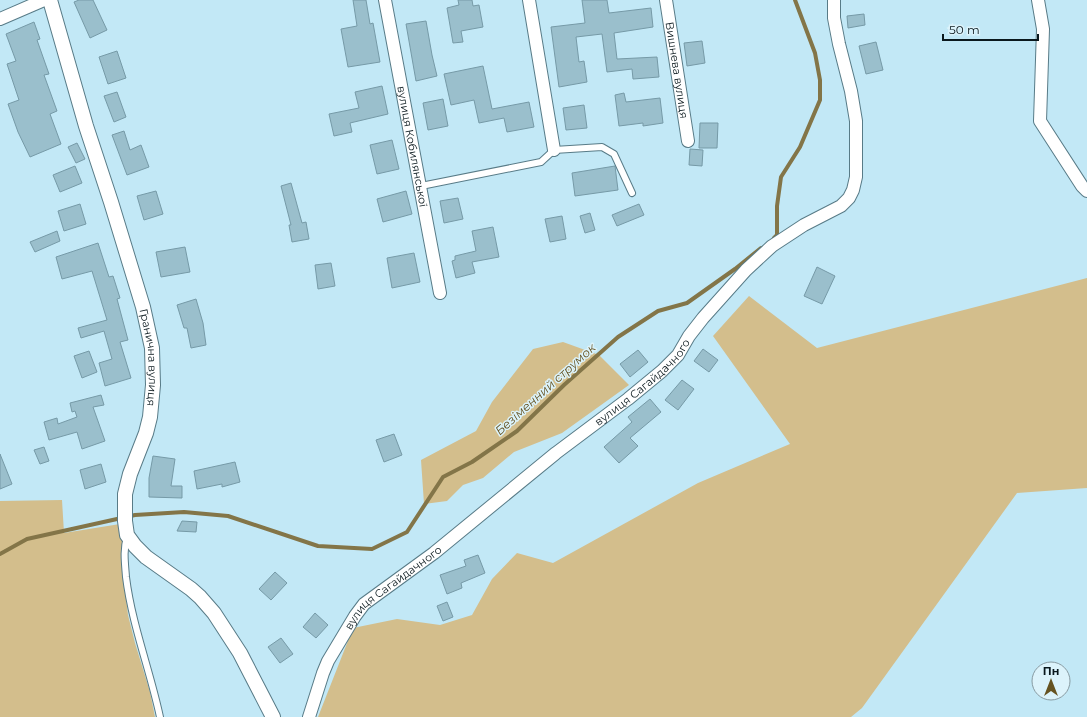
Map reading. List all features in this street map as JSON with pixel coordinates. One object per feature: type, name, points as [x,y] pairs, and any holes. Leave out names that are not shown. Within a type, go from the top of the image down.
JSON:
[{"type":"street","points":[[0,19],[44,0]]},
{"type":"street","name":"Гранична вулиця","points":[[50,0],[86,126],[141,300],[151,343],[153,372],[150,417],[146,433],[126,487],[124,521],[127,535],[134,546],[146,557],[190,589],[214,613],[240,653],[272,717]]},
{"type":"street","name":"вулиця Кобилянської","points":[[385,0],[440,293]]},
{"type":"street","points":[[529,0],[554,150]]},
{"type":"street","name":"Вишнева вулиця","points":[[666,0],[688,141]]},
{"type":"street","name":"вулиця Сагайдачного","points":[[309,717],[328,661],[355,616],[364,604],[434,553],[556,453],[628,399],[662,371],[678,355],[694,329],[703,318],[746,270],[772,246],[804,225],[841,206],[850,198],[856,177],[856,121],[854,104],[834,18],[834,0]]},
{"type":"street","points":[[1038,0],[1043,29],[1040,121],[1082,186],[1087,191]]},
{"type":"lane","points":[[421,186],[541,162],[554,150],[602,147],[614,154],[632,193]]},
{"type":"lane","points":[[127,535],[125,558],[131,611],[154,690],[160,717]]},
{"type":"shaded area","points":[[1087,278],[1087,488],[1017,493],[862,708],[851,717],[318,717],[353,628],[397,619],[440,625],[472,615],[492,579],[517,553],[553,563],[698,483],[790,444],[713,336],[749,296],[817,348]]},
{"type":"shaded area","points":[[563,342],[599,355],[629,385],[562,433],[514,452],[483,478],[463,485],[447,501],[424,504],[421,460],[476,431],[492,402],[533,349]]},
{"type":"shaded area","points":[[62,500],[64,533],[120,524],[123,537],[122,563],[128,615],[150,692],[155,717],[0,717],[0,501]]},
{"type":"building","points":[[79,0],[93,0],[107,30],[90,38],[74,2]]},
{"type":"building","points":[[353,0],[366,0],[370,24],[373,23],[380,62],[348,67],[341,29],[357,26]]},
{"type":"building","points":[[458,0],[472,0],[473,6],[479,5],[483,27],[461,31],[463,42],[453,43],[447,8],[459,5]]},
{"type":"building","points":[[582,0],[607,0],[609,13],[651,8],[653,27],[614,33],[617,59],[657,57],[659,77],[633,79],[632,69],[607,72],[602,34],[576,37],[579,62],[584,61],[587,82],[559,87],[551,27],[585,23]]},
{"type":"building","points":[[864,14],[865,25],[848,28],[847,16]]},
{"type":"building","points":[[426,21],[437,76],[416,81],[406,24]]},
{"type":"building","points":[[34,22],[40,39],[37,40],[49,74],[44,75],[57,111],[50,114],[61,144],[30,157],[18,132],[8,104],[19,100],[7,64],[16,61],[6,34]]},
{"type":"building","points":[[702,41],[705,63],[687,66],[684,43]]},
{"type":"building","points":[[876,42],[883,70],[866,74],[859,46]]},
{"type":"building","points":[[117,51],[126,78],[108,84],[99,57]]},
{"type":"building","points":[[483,66],[492,109],[529,102],[534,127],[507,132],[504,118],[479,123],[474,100],[451,105],[444,74]]},
{"type":"building","points":[[382,86],[388,114],[350,123],[352,132],[334,136],[329,114],[359,108],[355,92]]},
{"type":"building","points":[[117,92],[126,117],[114,122],[104,96]]},
{"type":"building","points":[[624,93],[626,102],[660,98],[663,123],[643,126],[643,123],[619,126],[615,95]]},
{"type":"building","points":[[443,99],[448,126],[428,130],[423,103]]},
{"type":"building","points":[[584,105],[587,128],[566,130],[563,108]]},
{"type":"building","points":[[700,123],[718,123],[717,148],[699,148]]},
{"type":"building","points":[[124,131],[130,150],[141,145],[149,167],[127,175],[112,135]]},
{"type":"building","points":[[392,140],[399,169],[377,174],[370,145]]},
{"type":"building","points":[[77,143],[85,159],[76,163],[68,147]]},
{"type":"building","points":[[690,149],[703,150],[702,166],[689,165]]},
{"type":"building","points":[[75,166],[82,183],[60,192],[53,175]]},
{"type":"building","points":[[615,166],[618,190],[575,196],[572,173]]},
{"type":"building","points":[[291,183],[302,223],[306,222],[309,239],[292,242],[289,225],[291,225],[281,186]]},
{"type":"building","points":[[156,191],[163,214],[144,220],[137,196]]},
{"type":"building","points":[[406,191],[412,214],[383,222],[377,199]]},
{"type":"building","points":[[458,198],[463,219],[444,223],[440,201]]},
{"type":"building","points":[[80,204],[86,224],[64,231],[58,211]]},
{"type":"building","points":[[639,204],[644,215],[617,226],[612,215]]},
{"type":"building","points":[[590,213],[595,230],[585,233],[580,216]]},
{"type":"building","points":[[562,216],[566,239],[550,242],[545,219]]},
{"type":"building","points":[[493,227],[499,257],[472,262],[475,273],[456,278],[452,261],[455,260],[455,256],[476,251],[472,231]]},
{"type":"building","points":[[57,231],[60,241],[35,252],[30,242]]},
{"type":"building","points":[[98,243],[109,277],[113,276],[120,298],[117,299],[128,340],[120,342],[131,378],[105,386],[99,363],[112,359],[104,331],[81,338],[78,328],[107,320],[92,271],[62,279],[56,257]]},
{"type":"building","points":[[185,247],[190,272],[161,277],[156,252]]},
{"type":"building","points":[[414,253],[420,282],[392,288],[387,258]]},
{"type":"building","points":[[331,263],[335,286],[318,289],[315,265]]},
{"type":"building","points":[[817,267],[835,276],[822,304],[804,296]]},
{"type":"building","points":[[196,299],[203,323],[206,345],[191,348],[187,328],[184,328],[177,305]]},
{"type":"building","points":[[703,349],[718,360],[709,372],[694,361]]},
{"type":"building","points":[[638,350],[648,362],[630,377],[620,364]]},
{"type":"building","points":[[89,351],[97,372],[82,378],[74,356]]},
{"type":"building","points":[[682,380],[694,389],[678,410],[665,400]]},
{"type":"building","points":[[101,395],[104,405],[93,407],[105,441],[82,449],[77,432],[49,440],[44,422],[57,418],[58,424],[77,417],[75,411],[72,412],[70,403]]},
{"type":"building","points":[[650,399],[661,412],[630,438],[638,446],[619,463],[604,447],[632,422],[628,417]]},
{"type":"building","points":[[394,434],[402,455],[384,462],[376,440]]},
{"type":"building","points":[[44,447],[49,461],[40,464],[34,450]]},
{"type":"building","points":[[0,454],[12,484],[0,489]]},
{"type":"building","points":[[153,456],[175,459],[171,486],[182,486],[182,498],[149,497],[149,478]]},
{"type":"building","points":[[235,462],[240,482],[222,487],[222,484],[197,489],[194,471]]},
{"type":"building","points":[[101,464],[106,482],[85,489],[80,470]]},
{"type":"building","points":[[182,521],[197,522],[196,532],[177,531]]},
{"type":"building","points":[[478,555],[485,573],[461,583],[462,588],[447,594],[440,575],[466,566],[464,560]]},
{"type":"building","points":[[275,572],[287,583],[271,600],[259,589]]},
{"type":"building","points":[[447,602],[453,617],[443,621],[437,606]]},
{"type":"building","points":[[315,613],[328,625],[316,638],[303,627]]},
{"type":"building","points":[[281,638],[293,654],[280,663],[268,647]]},
{"type":"waterway","name":"Безіменний струмок","points":[[774,238],[777,235],[777,206],[781,177],[800,147],[820,100],[820,80],[815,53],[795,0]]},
{"type":"waterway","name":"Безіменний струмок","points":[[0,554],[27,539],[135,515],[184,512],[228,516],[318,546],[372,549],[407,532],[443,477],[472,462],[517,431],[564,385],[618,337],[658,311],[687,303],[735,269],[761,248]]}]
